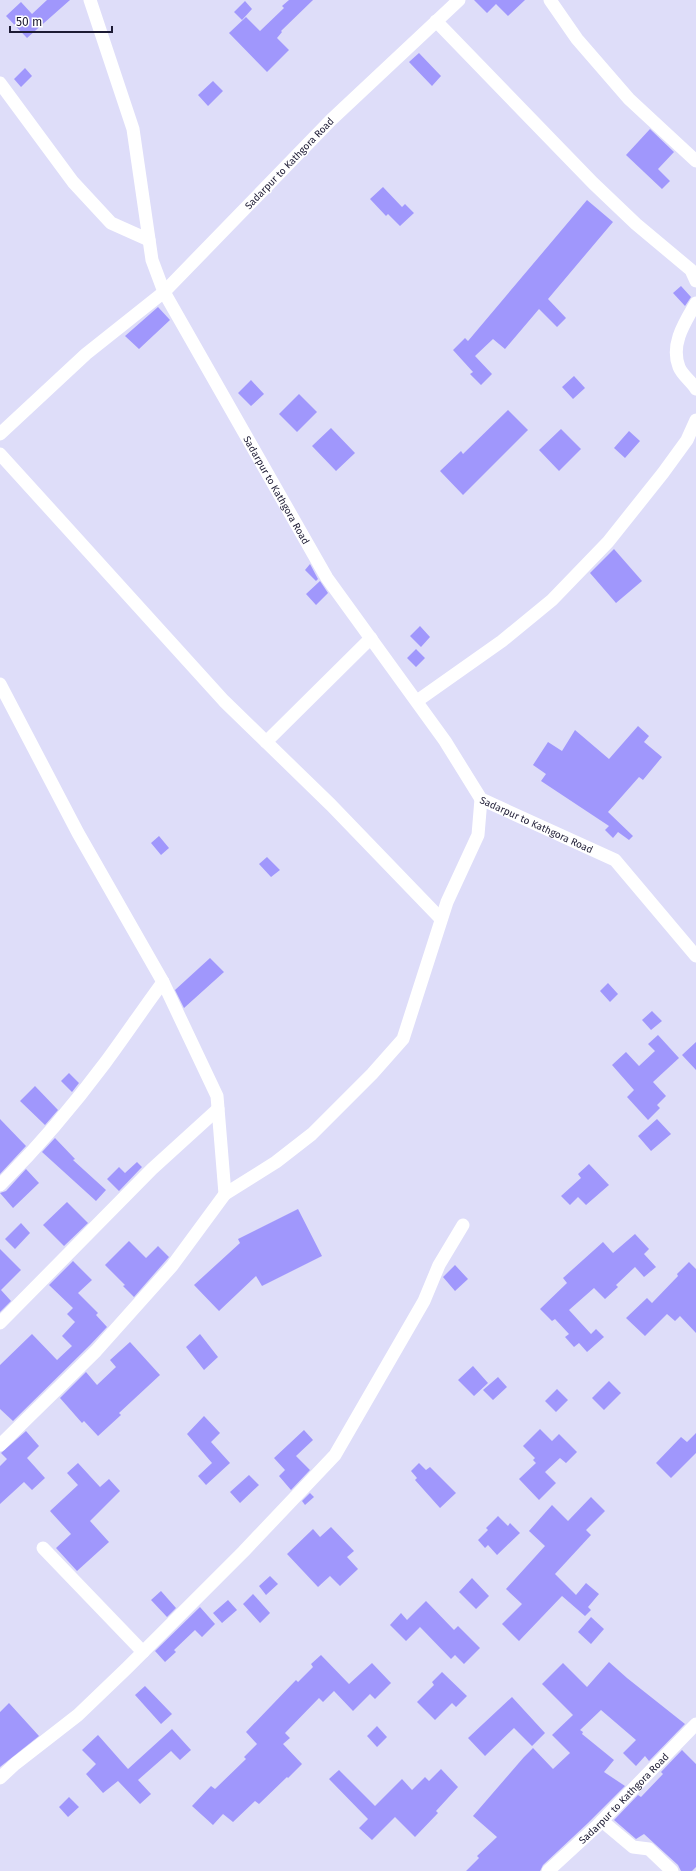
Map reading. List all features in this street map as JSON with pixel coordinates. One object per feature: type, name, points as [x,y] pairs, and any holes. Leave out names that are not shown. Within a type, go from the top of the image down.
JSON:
[{"type":"street","points":[[0,434],[86,354],[164,292],[152,260],[133,129],[90,0]]},
{"type":"street","name":"Sadarpur to Kathgora Road","points":[[459,0],[330,120],[164,292],[327,578],[445,741],[481,799],[615,860],[696,956]]},
{"type":"street","points":[[550,0],[577,39],[629,99],[696,161]]},
{"type":"street","points":[[436,21],[593,183],[636,224],[691,270],[696,281]]},
{"type":"street","points":[[0,83],[73,182],[111,223],[149,240]]},
{"type":"street","points":[[696,303],[686,319],[676,343],[679,367],[696,389]]},
{"type":"street","points":[[417,701],[502,641],[552,600],[608,542],[663,473],[687,440],[696,420]]},
{"type":"street","points":[[0,454],[224,701],[331,805],[442,919]]},
{"type":"street","points":[[266,742],[371,638]]},
{"type":"street","points":[[0,684],[78,833],[163,982],[217,1096],[225,1194]]},
{"type":"street","points":[[0,1445],[96,1351],[131,1312],[172,1266],[225,1194],[276,1162],[312,1134],[372,1074],[403,1039],[447,902],[478,835],[481,799]]},
{"type":"street","points":[[0,1185],[29,1156],[71,1106],[105,1063],[163,982]]},
{"type":"street","points":[[0,1323],[152,1169],[218,1109]]},
{"type":"street","points":[[0,1778],[15,1764],[78,1715],[243,1552],[335,1455],[420,1307],[439,1265],[463,1225]]},
{"type":"street","points":[[43,1548],[143,1652]]},
{"type":"street","name":"Sadarpur to Kathgora Road","points":[[548,1871],[602,1821],[696,1724]]},
{"type":"street","points":[[602,1821],[633,1848],[649,1849],[672,1871]]},
{"type":"building","points":[[47,0],[70,0],[27,38],[6,16],[21,2],[32,14]]},
{"type":"building","points":[[289,0],[313,0],[281,31],[282,32],[277,38],[289,50],[267,72],[229,33],[246,17],[260,31],[284,8],[282,6]]},
{"type":"building","points":[[474,0],[525,0],[508,16],[496,4],[487,13]]},
{"type":"building","points":[[245,1],[252,9],[242,20],[234,12]]},
{"type":"building","points":[[419,53],[441,76],[432,86],[409,62]]},
{"type":"building","points":[[25,68],[32,76],[21,87],[14,79]]},
{"type":"building","points":[[213,81],[223,91],[208,106],[198,95]]},
{"type":"building","points":[[650,129],[674,152],[658,169],[670,181],[662,189],[626,155]]},
{"type":"building","points":[[383,187],[402,207],[405,204],[414,213],[400,226],[388,214],[386,216],[370,199]]},
{"type":"building","points":[[587,200],[613,222],[548,299],[566,318],[557,327],[539,309],[505,349],[493,339],[475,356],[492,374],[481,385],[470,374],[473,372],[453,350],[465,338],[468,341]]},
{"type":"building","points":[[681,286],[691,297],[685,306],[673,293]]},
{"type":"building","points":[[158,307],[170,320],[139,349],[125,336]]},
{"type":"building","points":[[574,376],[585,388],[573,399],[562,387]]},
{"type":"building","points":[[251,380],[264,394],[251,406],[238,393]]},
{"type":"building","points":[[299,394],[317,412],[297,432],[279,414]]},
{"type":"building","points":[[508,410],[528,430],[463,495],[440,471],[461,451],[463,454]]},
{"type":"building","points":[[331,428],[355,453],[336,471],[312,446]]},
{"type":"building","points":[[561,429],[581,449],[559,471],[539,450]]},
{"type":"building","points":[[629,431],[640,441],[625,458],[614,448]]},
{"type":"building","points":[[614,549],[642,581],[616,603],[590,573]]},
{"type":"building","points":[[310,564],[318,579],[316,581],[305,570]]},
{"type":"building","points":[[320,581],[328,593],[316,605],[306,594]]},
{"type":"building","points":[[420,626],[430,637],[421,647],[410,636]]},
{"type":"building","points":[[416,649],[425,658],[416,667],[407,658]]},
{"type":"building","points":[[638,726],[649,736],[644,742],[662,757],[643,780],[639,777],[608,812],[633,836],[629,840],[618,832],[613,838],[605,830],[609,826],[541,781],[546,774],[533,765],[548,742],[562,751],[575,730],[609,759]]},
{"type":"building","points":[[159,836],[169,848],[161,855],[151,843]]},
{"type":"building","points":[[267,857],[280,870],[271,877],[259,864]]},
{"type":"building","points":[[210,958],[224,972],[184,1008],[175,990]]},
{"type":"building","points":[[608,983],[618,994],[610,1002],[600,991]]},
{"type":"building","points":[[652,1011],[662,1021],[651,1030],[642,1020]]},
{"type":"building","points":[[658,1035],[679,1058],[653,1082],[666,1096],[657,1105],[660,1108],[648,1120],[627,1097],[634,1090],[612,1065],[626,1052],[639,1066],[655,1051],[648,1044]]},
{"type":"building","points":[[696,1042],[696,1070],[682,1055]]},
{"type":"building","points":[[69,1073],[79,1083],[72,1092],[61,1081]]},
{"type":"building","points":[[35,1086],[58,1110],[45,1125],[20,1101]]},
{"type":"building","points":[[0,1119],[26,1146],[0,1174]]},
{"type":"building","points":[[657,1119],[671,1134],[651,1151],[638,1136]]},
{"type":"building","points":[[55,1138],[75,1159],[73,1160],[106,1190],[96,1201],[42,1152]]},
{"type":"building","points":[[137,1162],[142,1167],[119,1191],[107,1179],[119,1167],[125,1173]]},
{"type":"building","points":[[589,1164],[609,1185],[586,1205],[578,1197],[570,1205],[561,1196],[581,1178],[578,1174]]},
{"type":"building","points":[[26,1169],[39,1183],[13,1208],[0,1193],[6,1191]]},
{"type":"building","points":[[67,1202],[88,1223],[64,1246],[43,1225]]},
{"type":"building","points":[[298,1209],[322,1256],[262,1286],[256,1276],[219,1311],[194,1285],[240,1243],[238,1239]]},
{"type":"building","points":[[21,1223],[30,1233],[15,1249],[5,1239]]},
{"type":"building","points":[[635,1234],[649,1249],[644,1254],[656,1267],[644,1277],[635,1267],[616,1285],[618,1287],[605,1299],[594,1288],[569,1310],[591,1334],[596,1329],[604,1337],[587,1352],[579,1343],[574,1347],[565,1337],[569,1334],[555,1319],[552,1321],[540,1309],[567,1283],[563,1278],[603,1242],[613,1253]]},
{"type":"building","points":[[129,1241],[146,1258],[158,1246],[169,1257],[134,1297],[123,1286],[125,1285],[105,1265]]},
{"type":"building","points":[[0,1249],[21,1270],[1,1290],[11,1301],[0,1312]]},
{"type":"building","points":[[73,1261],[92,1280],[78,1293],[98,1313],[96,1315],[107,1327],[13,1421],[0,1409],[0,1365],[32,1334],[57,1360],[72,1346],[62,1336],[75,1322],[67,1314],[73,1308],[49,1285]]},
{"type":"building","points":[[689,1262],[696,1269],[696,1333],[680,1316],[675,1321],[667,1314],[645,1336],[626,1318],[647,1298],[652,1303],[678,1276],[677,1274]]},
{"type":"building","points":[[455,1265],[468,1279],[455,1291],[443,1277]]},
{"type":"building","points":[[200,1334],[218,1357],[204,1370],[186,1347]]},
{"type":"building","points":[[130,1342],[160,1375],[119,1413],[121,1415],[98,1436],[84,1421],[82,1423],[60,1398],[86,1372],[97,1385],[116,1367],[110,1360]]},
{"type":"building","points":[[473,1366],[488,1383],[474,1396],[458,1380]]},
{"type":"building","points":[[498,1377],[507,1387],[493,1400],[483,1390]]},
{"type":"building","points":[[609,1381],[621,1393],[604,1410],[592,1398]]},
{"type":"building","points":[[557,1389],[568,1400],[556,1412],[545,1401]]},
{"type":"building","points":[[204,1416],[220,1433],[211,1442],[230,1463],[206,1485],[198,1476],[212,1463],[187,1434]]},
{"type":"building","points":[[540,1429],[552,1441],[559,1434],[577,1452],[566,1463],[560,1458],[545,1472],[556,1483],[539,1500],[519,1479],[536,1463],[533,1460],[535,1458],[523,1446]]},
{"type":"building","points":[[304,1430],[313,1440],[296,1456],[310,1470],[291,1490],[279,1476],[285,1470],[274,1458]]},
{"type":"building","points":[[26,1431],[39,1446],[27,1458],[45,1478],[32,1490],[24,1482],[0,1504],[0,1466],[7,1459],[1,1453]]},
{"type":"building","points":[[696,1433],[696,1453],[671,1478],[656,1463],[681,1437],[687,1442]]},
{"type":"building","points":[[78,1463],[100,1487],[109,1479],[120,1491],[90,1521],[109,1542],[77,1571],[56,1548],[71,1534],[50,1511],[78,1485],[67,1473]]},
{"type":"building","points":[[419,1463],[426,1470],[430,1467],[456,1493],[440,1508],[415,1480],[417,1478],[411,1471]]},
{"type":"building","points":[[249,1475],[259,1485],[240,1503],[230,1492]]},
{"type":"building","points":[[310,1493],[314,1497],[305,1505],[302,1501]]},
{"type":"building","points":[[591,1497],[605,1511],[586,1530],[591,1535],[555,1574],[576,1595],[586,1583],[599,1594],[588,1607],[591,1610],[585,1616],[562,1596],[519,1641],[502,1624],[522,1604],[506,1589],[545,1546],[529,1531],[552,1505],[568,1521]]},
{"type":"building","points":[[498,1516],[508,1526],[510,1523],[520,1533],[497,1555],[488,1545],[485,1548],[478,1540],[488,1530],[486,1528]]},
{"type":"building","points":[[331,1527],[354,1551],[347,1557],[358,1569],[340,1586],[330,1576],[318,1587],[287,1554],[313,1529],[320,1537]]},
{"type":"building","points":[[270,1576],[278,1584],[266,1595],[259,1586]]},
{"type":"building","points":[[472,1578],[489,1596],[476,1609],[459,1592]]},
{"type":"building","points":[[161,1591],[176,1608],[167,1617],[151,1600]]},
{"type":"building","points":[[253,1594],[270,1613],[260,1623],[243,1604]]},
{"type":"building","points":[[228,1600],[237,1610],[222,1623],[213,1613]]},
{"type":"building","points":[[426,1601],[454,1630],[458,1626],[480,1648],[464,1664],[455,1655],[451,1659],[420,1627],[406,1641],[390,1625],[401,1613],[407,1620]]},
{"type":"building","points":[[200,1607],[215,1624],[202,1637],[195,1630],[174,1650],[176,1652],[165,1662],[155,1651]]},
{"type":"building","points":[[591,1617],[604,1629],[591,1644],[578,1632]]},
{"type":"building","points":[[321,1655],[349,1684],[372,1663],[391,1683],[375,1699],[370,1694],[353,1711],[334,1691],[323,1702],[319,1698],[285,1733],[290,1738],[283,1744],[302,1764],[259,1804],[255,1801],[233,1822],[223,1814],[213,1825],[192,1806],[211,1786],[215,1789],[246,1759],[244,1757],[257,1744],[246,1732],[296,1680],[298,1682],[313,1667],[311,1664]]},
{"type":"building","points":[[609,1662],[685,1724],[649,1761],[645,1756],[636,1766],[623,1753],[636,1740],[601,1710],[580,1730],[583,1732],[582,1734],[614,1760],[604,1772],[625,1786],[543,1865],[540,1871],[466,1871],[479,1858],[477,1856],[497,1837],[473,1816],[524,1757],[533,1748],[553,1769],[570,1753],[552,1735],[573,1715],[542,1684],[563,1663],[587,1687]]},
{"type":"building","points":[[442,1672],[467,1696],[456,1707],[452,1703],[435,1720],[417,1702],[434,1685],[432,1682]]},
{"type":"building","points":[[145,1686],[172,1714],[161,1724],[135,1695]]},
{"type":"building","points":[[512,1697],[545,1733],[532,1746],[514,1728],[485,1756],[468,1738]]},
{"type":"building","points":[[9,1703],[39,1736],[0,1767],[0,1712]]},
{"type":"building","points":[[377,1726],[387,1737],[377,1747],[367,1736]]},
{"type":"building","points":[[172,1729],[191,1750],[180,1760],[171,1751],[138,1780],[151,1794],[140,1804],[118,1781],[103,1793],[86,1774],[96,1764],[82,1750],[98,1735],[128,1769]]},
{"type":"building","points":[[682,1750],[696,1764],[696,1867],[692,1871],[681,1871],[678,1865],[644,1834],[636,1839],[614,1820],[638,1795],[641,1797],[663,1774],[661,1772]]},
{"type":"building","points":[[441,1769],[458,1787],[436,1811],[438,1813],[415,1837],[395,1817],[372,1840],[359,1828],[368,1819],[329,1779],[339,1770],[375,1806],[402,1779],[412,1790],[425,1777],[429,1781]]},
{"type":"building","points":[[69,1797],[79,1807],[68,1817],[59,1807]]}]
